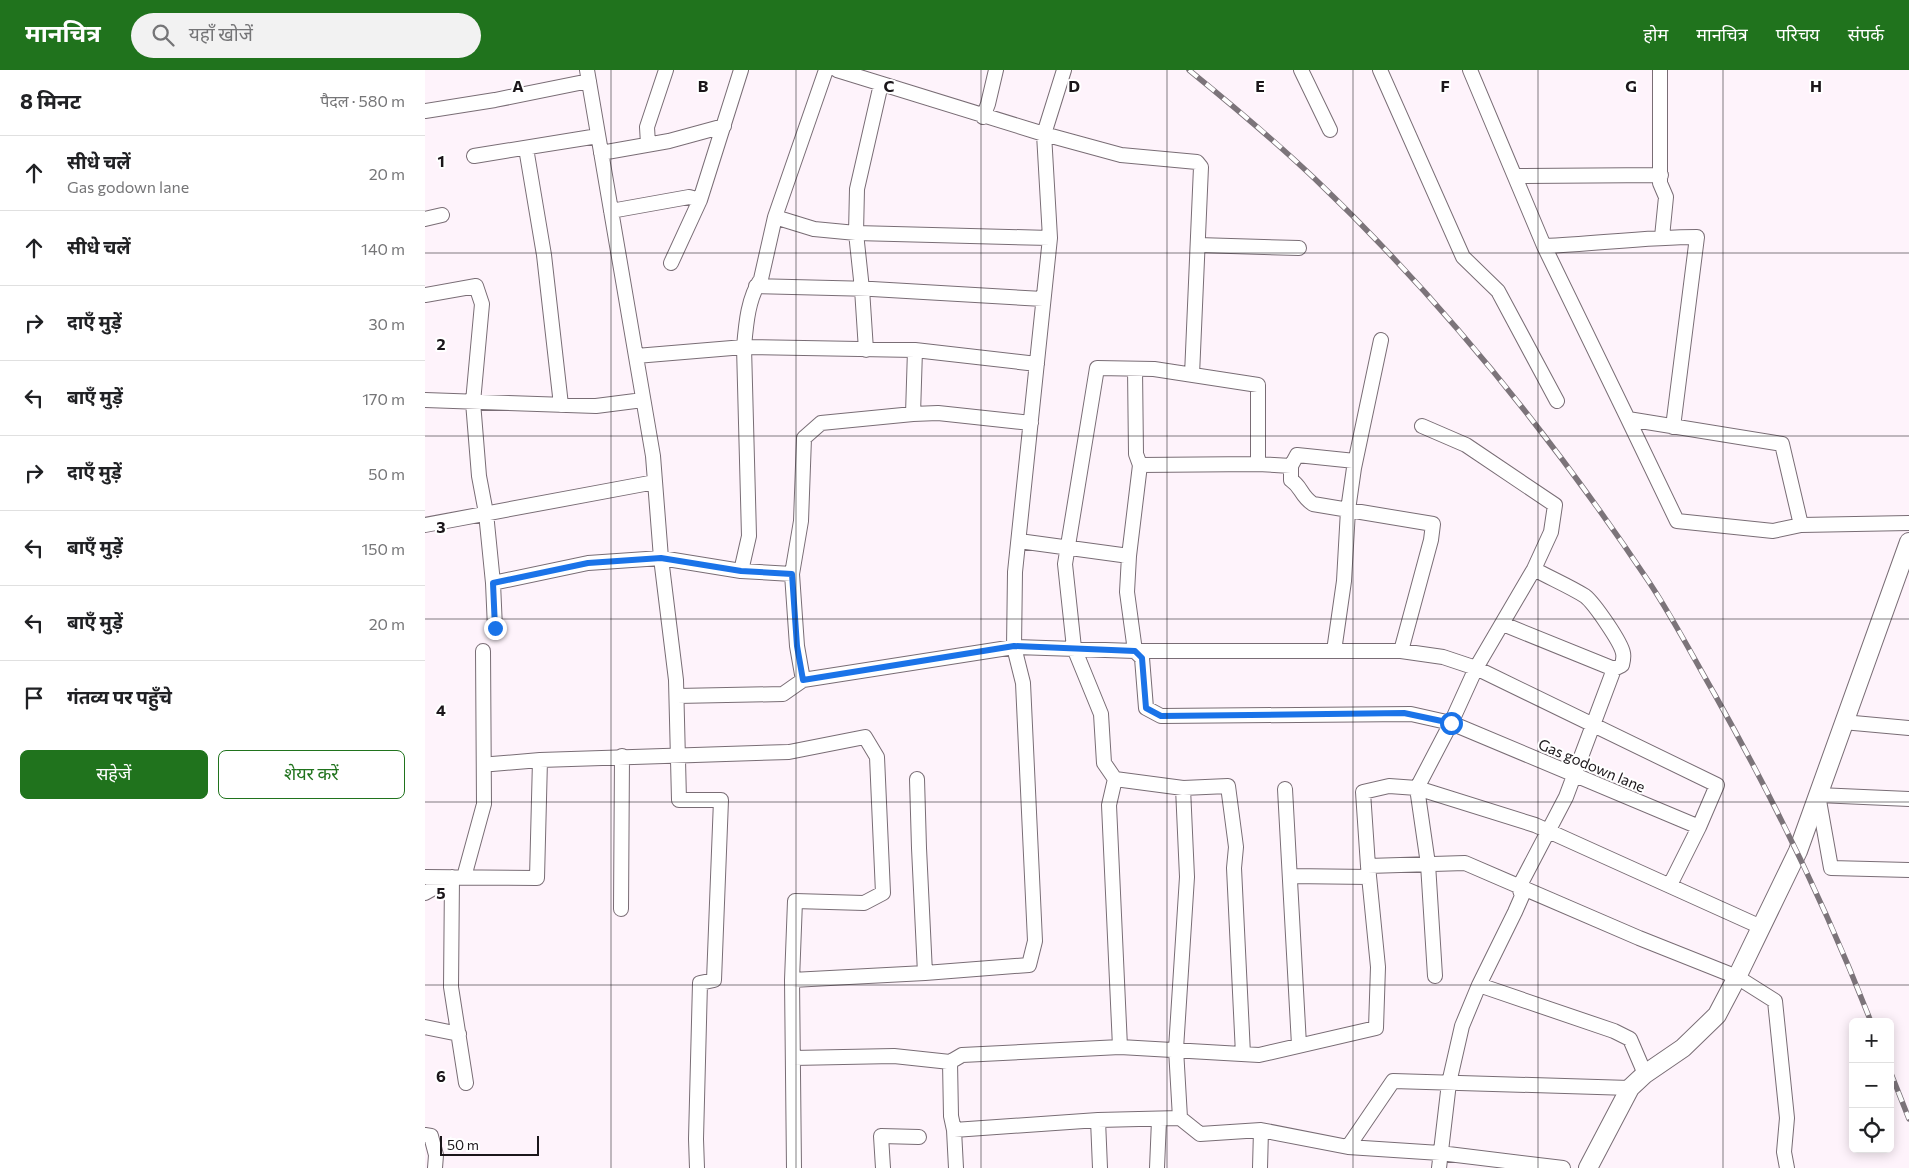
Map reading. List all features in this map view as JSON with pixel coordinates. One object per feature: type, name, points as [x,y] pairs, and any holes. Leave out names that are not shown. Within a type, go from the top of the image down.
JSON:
[{"type":"street","points":[[648,144],[647,127],[666,70]]},
{"type":"street","points":[[671,263],[700,200],[741,70]]},
{"type":"street","points":[[741,571],[749,536],[744,347],[747,317],[756,286],[761,278],[775,217],[826,70]]},
{"type":"street","points":[[837,70],[983,116],[1121,155],[1197,162],[1201,167],[1192,375]]},
{"type":"street","points":[[983,116],[988,104],[996,70]]},
{"type":"street","points":[[792,980],[925,974],[1029,965],[1035,941],[1023,683],[1014,646],[1015,572],[1050,238],[1044,134],[1065,70]]},
{"type":"street","points":[[1301,70],[1330,130]]},
{"type":"street","points":[[1381,70],[1463,257],[1498,291],[1557,401]]},
{"type":"street","points":[[1470,70],[1544,246],[1677,521],[1773,532],[1801,525],[1909,523]]},
{"type":"street","points":[[1660,70],[1661,183],[1666,197],[1662,237]]},
{"type":"street","points":[[425,111],[495,100],[588,76],[636,356],[655,482],[661,558],[677,696],[679,800],[721,800],[714,980],[700,983],[696,1120],[697,1168]]},
{"type":"street","points":[[866,350],[856,233],[857,189],[881,84]]},
{"type":"street","points":[[601,153],[669,141],[724,126]]},
{"type":"street","points":[[474,156],[598,136]]},
{"type":"street","points":[[526,148],[544,254],[561,405]]},
{"type":"street","points":[[1515,176],[1661,175]]},
{"type":"street","points":[[611,211],[689,196],[700,200]]},
{"type":"street","points":[[425,219],[442,215]]},
{"type":"street","points":[[775,217],[814,229],[856,233],[1050,238]]},
{"type":"street","points":[[1544,246],[1577,245],[1662,237],[1697,237],[1673,427]]},
{"type":"street","points":[[1198,245],[1299,248]]},
{"type":"street","points":[[425,295],[476,286],[482,304],[473,402],[479,476],[487,513],[495,628]]},
{"type":"street","points":[[756,286],[862,289],[1043,299]]},
{"type":"street","points":[[1334,651],[1343,581],[1348,510],[1355,461],[1381,340]]},
{"type":"street","points":[[636,356],[744,347],[915,350],[1037,364]]},
{"type":"street","points":[[913,414],[915,350]]},
{"type":"street","points":[[1243,1054],[1233,868],[1236,847],[1227,786],[1183,788],[1115,779],[1104,763],[1101,714],[1075,648],[1065,564],[1097,368],[1155,369],[1258,385],[1258,464]]},
{"type":"street","points":[[1135,369],[1136,454],[1140,465],[1129,556],[1127,592],[1135,651]]},
{"type":"street","points":[[425,400],[596,406],[643,400]]},
{"type":"street","points":[[803,680],[797,646],[792,574],[801,521],[804,438],[821,423],[913,414],[939,413],[1031,423]]},
{"type":"street","points":[[1628,419],[1782,444],[1801,525]]},
{"type":"street","points":[[1422,426],[1465,445],[1555,505],[1551,532],[1534,569],[1477,668],[1417,788],[1428,864],[1435,976]]},
{"type":"street","points":[[1355,461],[1297,455],[1291,466],[1291,480],[1297,484],[1304,498],[1313,504],[1433,524],[1431,540],[1401,651]]},
{"type":"street","points":[[1140,465],[1258,464],[1291,466]]},
{"type":"street","points":[[425,525],[655,482]]},
{"type":"street","points":[[1019,542],[1129,556]]},
{"type":"street","points":[[1588,1168],[1630,1088],[1645,1074],[1683,1048],[1717,1015],[1737,977],[1798,851],[1843,722],[1902,580],[1909,542]]},
{"type":"street","points":[[493,583],[588,563],[661,558],[741,571],[792,574]]},
{"type":"street","points":[[1439,1168],[1449,1083],[1461,1026],[1522,896],[1519,888],[1549,832],[1575,776],[1614,669],[1622,665],[1623,653],[1603,618],[1586,597],[1534,569]]},
{"type":"street","points":[[1503,624],[1614,669]]},
{"type":"street","points":[[677,696],[783,694],[803,680],[1014,646],[1135,651],[1401,651],[1443,657],[1477,668],[1717,785],[1699,827],[1670,885]]},
{"type":"street","points":[[466,1082],[451,987],[458,877],[484,804],[483,651]]},
{"type":"street","name":"Gas godown lane","points":[[1135,651],[1142,658],[1146,708],[1161,716],[1411,714],[1451,723],[1699,827]]},
{"type":"street","points":[[1843,722],[1909,728]]},
{"type":"street","points":[[492,764],[622,756],[789,752],[865,737],[877,757],[883,893],[865,904],[795,901],[792,980],[794,1168]]},
{"type":"street","points":[[621,909],[622,756]]},
{"type":"street","points":[[425,877],[537,878],[540,760]]},
{"type":"street","points":[[917,779],[925,974]]},
{"type":"street","points":[[1115,779],[1109,804],[1120,1047]]},
{"type":"street","points":[[793,1058],[894,1056],[950,1062],[962,1055],[1120,1047],[1259,1054],[1376,1028],[1378,967],[1363,792],[1389,786],[1417,788],[1535,825],[1761,927]]},
{"type":"street","points":[[1179,1118],[1176,1049],[1187,877],[1183,788]]},
{"type":"street","points":[[1285,790],[1299,1045]]},
{"type":"street","points":[[1818,796],[1909,799]]},
{"type":"street","points":[[1818,796],[1831,868],[1909,870]]},
{"type":"street","points":[[1290,876],[1369,871],[1428,864],[1465,863],[1519,888],[1737,977],[1775,1001],[1787,1118],[1784,1152],[1787,1168]]},
{"type":"street","points":[[425,893],[458,877]]},
{"type":"street","points":[[1479,985],[1614,1031],[1630,1039],[1645,1074]]},
{"type":"street","points":[[425,1027],[459,1034]]},
{"type":"street","points":[[950,1062],[951,1116],[955,1130],[956,1168]]},
{"type":"street","points":[[1349,1147],[1393,1081],[1630,1088]]},
{"type":"street","points":[[955,1130],[1098,1120],[1159,1120],[1179,1118],[1200,1134],[1261,1130],[1349,1147],[1440,1153],[1563,1168]]},
{"type":"street","points":[[1098,1120],[1100,1168]]},
{"type":"street","points":[[1157,1168],[1159,1120]]},
{"type":"street","points":[[1260,1168],[1261,1130]]},
{"type":"street","points":[[425,1134],[431,1136],[435,1155],[435,1168]]},
{"type":"street","points":[[883,1168],[881,1136],[919,1136]]},
{"type":"railway","points":[[1189,70],[1300,165],[1407,272],[1493,371],[1574,475],[1649,582],[1715,695],[1758,774],[1818,897],[1869,1018]]},
{"type":"railway","points":[[1894,1081],[1909,1119]]},
{"type":"route","points":[[495,628],[493,583],[588,563],[661,558],[741,571],[792,574],[797,646],[803,680],[1014,646],[1135,651],[1142,658],[1146,708],[1161,716],[1404,713],[1451,723]]}]
